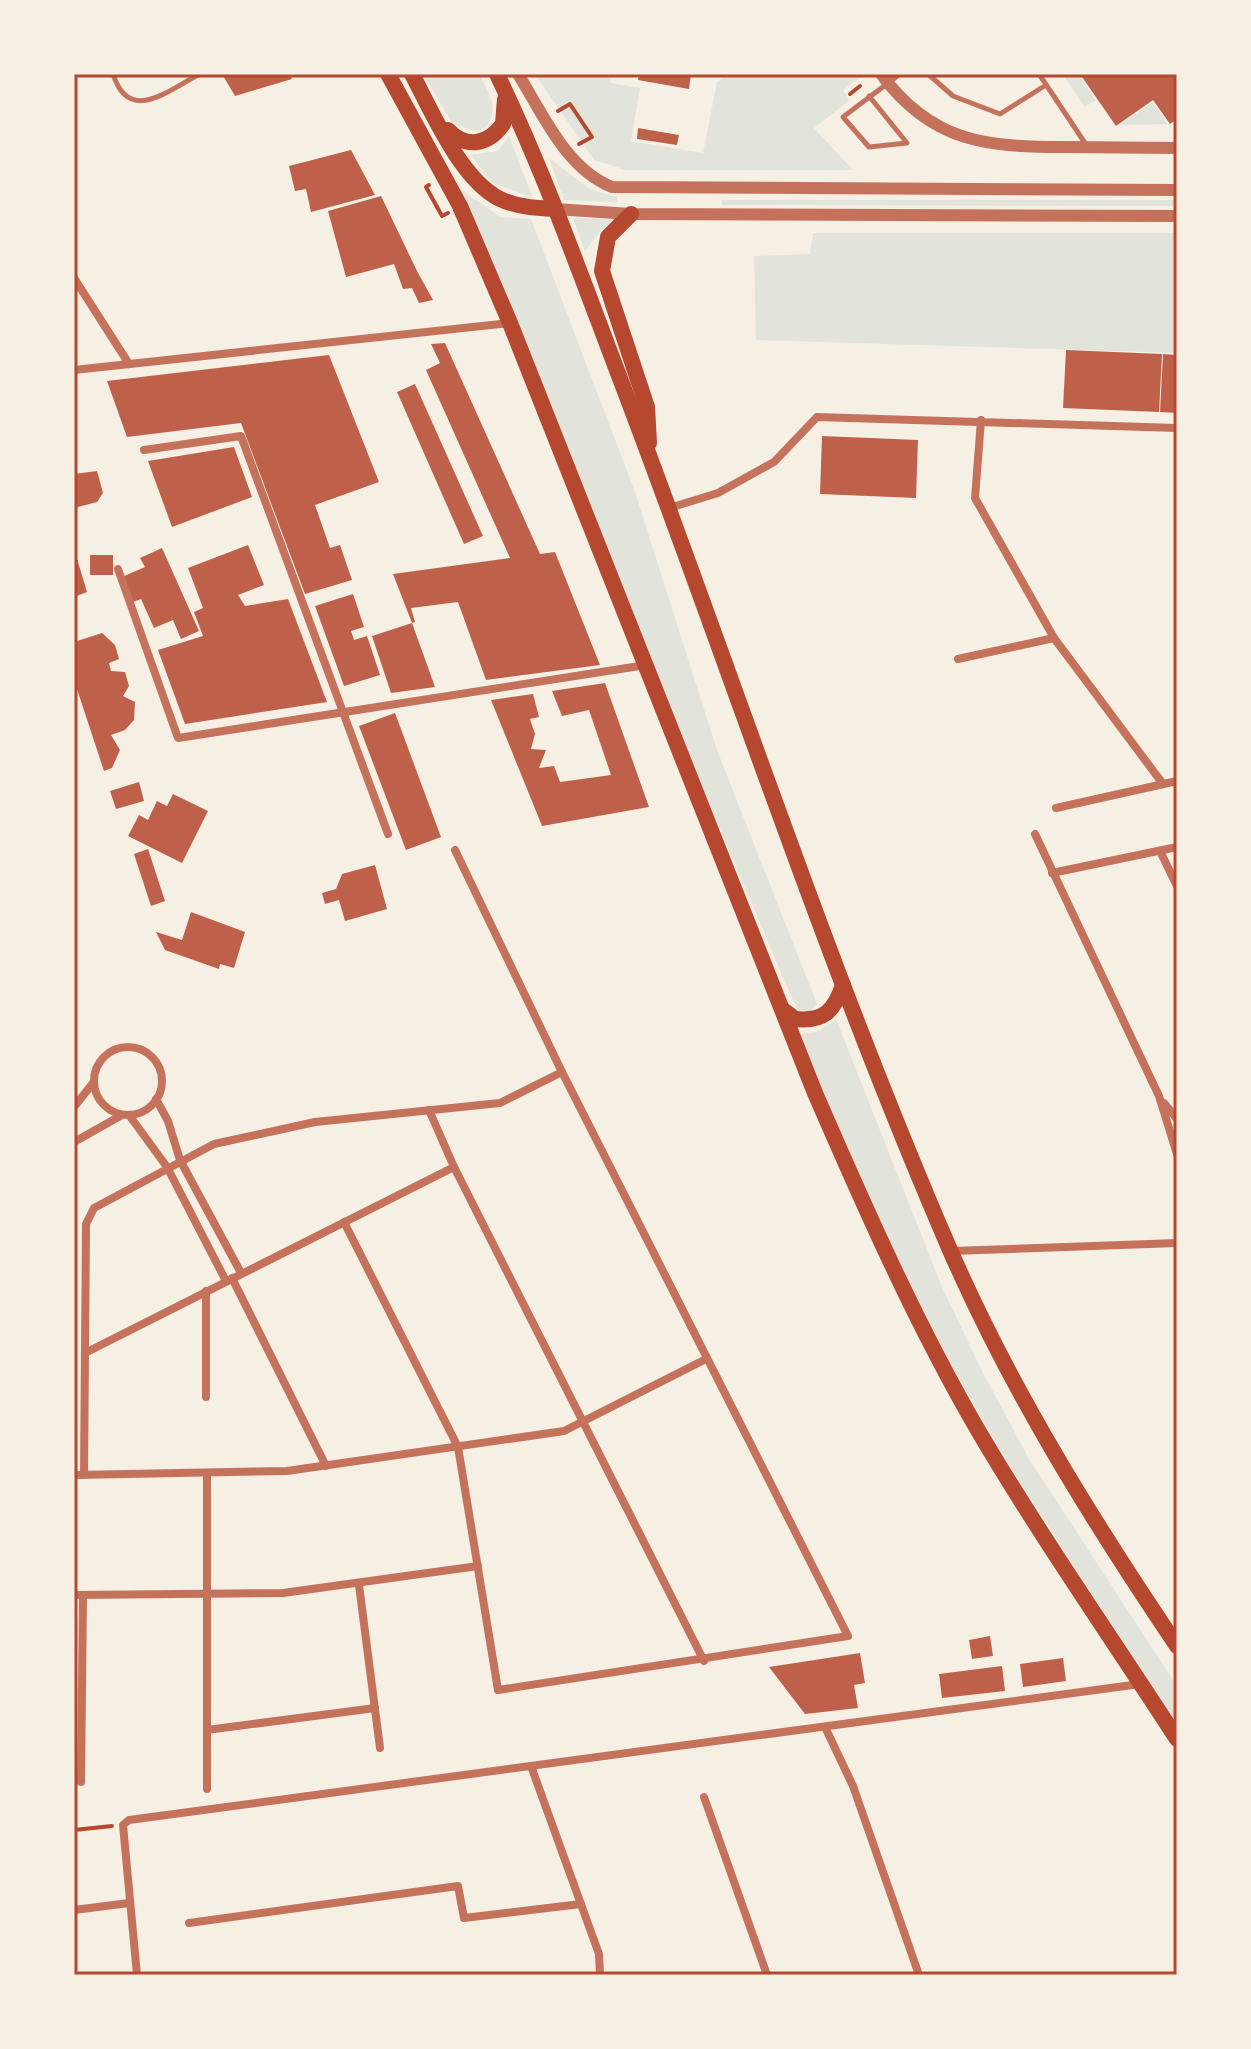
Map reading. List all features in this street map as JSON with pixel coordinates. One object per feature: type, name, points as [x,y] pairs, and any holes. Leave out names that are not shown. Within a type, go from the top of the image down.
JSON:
[{"type":"main road","points":[[388,74],[460,206],[510,323],[781,1009],[853,1179],[930,1342],[980,1433],[1177,1739]]},
{"type":"main road","points":[[412,74],[450,144],[487,190],[515,205],[555,209]]},
{"type":"main road","points":[[497,74],[555,209],[651,460],[843,985],[950,1251],[1035,1421],[1110,1546],[1177,1646]]},
{"type":"main road","points":[[429,107],[458,140],[478,142],[496,134],[503,124],[505,90]]},
{"type":"main road","points":[[631,214],[608,237],[602,271],[647,407],[651,460]]},
{"type":"main road","points":[[781,1009],[795,1019],[823,1017],[836,1005],[843,985]]},
{"type":"street","points":[[518,74],[575,161],[595,180],[632,189],[1177,190]]},
{"type":"street","points":[[884,78],[919,114],[969,140],[1004,147],[1177,148]]},
{"type":"street","points":[[631,214],[632,189]]},
{"type":"street","points":[[555,209],[631,214],[1177,216]]},
{"type":"street","points":[[74,278],[129,364]]},
{"type":"street","points":[[74,370],[510,323]]},
{"type":"street","points":[[668,508],[718,493],[774,462],[817,417],[1177,428]]},
{"type":"street","points":[[981,420],[975,498],[1054,638],[1163,784]]},
{"type":"street","points":[[144,450],[241,436],[388,834]]},
{"type":"street","points":[[118,569],[178,738],[646,665]]},
{"type":"street","points":[[958,659],[1054,638]]},
{"type":"street","points":[[1056,808],[1177,781]]},
{"type":"street","points":[[1035,834],[1159,1096],[1177,1154]]},
{"type":"street","points":[[1052,873],[1177,847]]},
{"type":"street","points":[[344,1222],[458,1447],[498,1690],[704,1661],[848,1636],[562,1072],[455,850]]},
{"type":"street","points":[[1160,851],[1177,886]]},
{"type":"street","points":[[74,1107],[94,1082],[100,1061],[108,1053],[131,1047],[152,1057],[159,1067],[162,1078],[156,1099],[149,1107],[127,1114],[74,1142]]},
{"type":"street","points":[[562,1072],[500,1103],[315,1122],[214,1144],[94,1208],[89,1215],[79,1475],[207,1475],[326,1466],[564,1431],[706,1359]]},
{"type":"street","points":[[94,1082],[101,1102],[109,1109],[127,1114],[167,1167],[233,1277]]},
{"type":"street","points":[[1159,1096],[1177,1119]]},
{"type":"street","points":[[156,1099],[233,1277],[326,1466]]},
{"type":"street","points":[[429,1110],[454,1167],[704,1661]]},
{"type":"street","points":[[85,1353],[454,1167]]},
{"type":"street","points":[[950,1251],[1177,1243]]},
{"type":"street","points":[[206,1291],[206,1397]]},
{"type":"street","points":[[207,1475],[207,1789]]},
{"type":"street","points":[[81,1782],[78,1595],[283,1593],[359,1585],[478,1566]]},
{"type":"street","points":[[359,1585],[380,1748]]},
{"type":"street","points":[[137,1975],[129,1903],[126,1823],[1141,1684]]},
{"type":"street","points":[[207,1730],[375,1708]]},
{"type":"street","points":[[825,1727],[853,1786],[919,1975]]},
{"type":"street","points":[[531,1766],[607,1975]]},
{"type":"street","points":[[704,1797],[767,1975]]},
{"type":"street","points":[[189,1923],[458,1886],[464,1918],[581,1904]]},
{"type":"street","points":[[74,1910],[129,1903]]},
{"type":"street","points":[[599,1954],[600,1975]]},
{"type":"lane","points":[[113,74],[127,99],[135,103],[147,101],[200,74]]},
{"type":"lane","points":[[869,96],[907,143],[869,147],[843,117],[869,96],[884,78],[900,74]]},
{"type":"lane","points":[[928,74],[953,96],[1000,114],[1046,85]]},
{"type":"lane","points":[[1039,74],[1088,147]]},
{"type":"path","points":[[570,104],[592,137]]},
{"type":"path","points":[[426,187],[442,216]]},
{"type":"path","points":[[74,1830],[126,1823]]},
{"type":"shaded area","points":[[423,74],[479,74],[492,105],[491,120],[478,132],[453,124]]},
{"type":"shaded area","points":[[535,74],[611,74],[610,83],[640,88],[631,141],[703,153],[717,82],[729,74],[859,74],[861,77],[843,90],[849,101],[814,128],[853,170],[626,170],[594,160]]},
{"type":"shaded area","points":[[1062,74],[1079,74],[1096,100],[1085,107]]},
{"type":"shaded area","points":[[1153,102],[1168,124],[1119,125]]},
{"type":"shaded area","points":[[509,136],[533,198],[491,182],[471,155],[498,151]]},
{"type":"shaded area","points":[[549,158],[591,190],[617,197],[617,202],[564,200]]},
{"type":"shaded area","points":[[456,186],[500,217],[531,219],[635,492],[717,750],[817,1004],[809,1012],[798,1010],[791,996],[647,657]]},
{"type":"shaded area","points":[[722,200],[1177,200],[1177,206],[722,205]]},
{"type":"shaded area","points":[[573,218],[617,219],[603,228],[585,251]]},
{"type":"shaded area","points":[[813,233],[1177,233],[1177,353],[756,340],[754,256],[810,254]]},
{"type":"shaded area","points":[[836,1019],[942,1287],[982,1371],[1029,1459],[1177,1686],[1177,1726],[1011,1468],[914,1296],[797,1034],[817,1032]]},
{"type":"building","points":[[222,74],[289,74],[292,79],[235,96]]},
{"type":"building","points":[[639,74],[691,74],[689,89],[638,80]]},
{"type":"building","points":[[1080,74],[1177,74],[1177,119],[1170,124],[1153,100],[1116,126]]},
{"type":"building","points":[[638,128],[679,135],[677,145],[637,139]]},
{"type":"building","points":[[351,150],[375,195],[311,212],[306,189],[295,191],[289,166]]},
{"type":"building","points":[[381,196],[433,300],[419,303],[412,288],[403,289],[394,264],[346,277],[328,211]]},
{"type":"building","points":[[445,343],[540,554],[555,552],[600,665],[486,680],[458,602],[411,608],[415,622],[412,623],[393,574],[510,558],[426,370],[440,363],[431,344]]},
{"type":"building","points":[[1066,350],[1162,354],[1159,412],[1063,408]]},
{"type":"building","points":[[1163,354],[1177,355],[1177,413],[1160,412]]},
{"type":"building","points":[[329,355],[379,482],[315,505],[330,548],[340,545],[352,580],[305,594],[241,423],[127,437],[107,381]]},
{"type":"building","points":[[415,384],[483,536],[464,544],[397,392]]},
{"type":"building","points":[[822,436],[918,440],[916,498],[820,494]]},
{"type":"building","points":[[234,447],[252,497],[172,527],[148,461]]},
{"type":"building","points":[[97,471],[103,493],[97,502],[74,508],[74,474]]},
{"type":"building","points":[[248,545],[264,585],[238,595],[245,606],[288,599],[327,702],[185,724],[158,650],[203,636],[194,612],[203,608],[188,568]]},
{"type":"building","points":[[162,548],[199,631],[181,639],[173,620],[154,628],[141,599],[133,602],[122,577],[145,567],[140,558]]},
{"type":"building","points":[[74,553],[87,592],[74,597]]},
{"type":"building","points":[[90,555],[113,555],[113,575],[90,575]]},
{"type":"building","points":[[353,594],[364,627],[351,631],[354,640],[367,636],[380,675],[344,686],[315,606]]},
{"type":"building","points":[[412,623],[435,687],[391,693],[372,636]]},
{"type":"building","points":[[102,633],[115,645],[119,659],[109,663],[111,671],[125,672],[129,686],[123,696],[135,702],[134,720],[125,730],[111,735],[120,750],[112,768],[104,771],[74,680],[74,642]]},
{"type":"building","points":[[605,683],[649,807],[542,826],[491,700],[533,694],[539,717],[530,719],[535,734],[531,749],[546,750],[539,768],[554,766],[560,782],[611,775],[589,710],[562,716],[552,691]]},
{"type":"building","points":[[395,713],[441,837],[406,850],[359,726]]},
{"type":"building","points":[[139,782],[144,801],[116,809],[110,791]]},
{"type":"building","points":[[173,794],[208,811],[182,863],[128,836],[139,815],[148,820],[157,801],[167,806]]},
{"type":"building","points":[[148,849],[165,901],[151,906],[134,854]]},
{"type":"building","points":[[375,865],[387,909],[345,921],[339,900],[325,904],[322,893],[336,889],[342,874]]},
{"type":"building","points":[[191,912],[245,932],[234,968],[220,964],[219,969],[165,950],[156,932],[182,940]]},
{"type":"building","points":[[990,1636],[993,1656],[972,1659],[969,1640]]},
{"type":"building","points":[[860,1653],[865,1683],[854,1685],[858,1708],[805,1714],[769,1667]]},
{"type":"building","points":[[1063,1658],[1066,1681],[1023,1687],[1020,1664]]},
{"type":"building","points":[[1002,1666],[1005,1691],[942,1698],[939,1674]]}]
